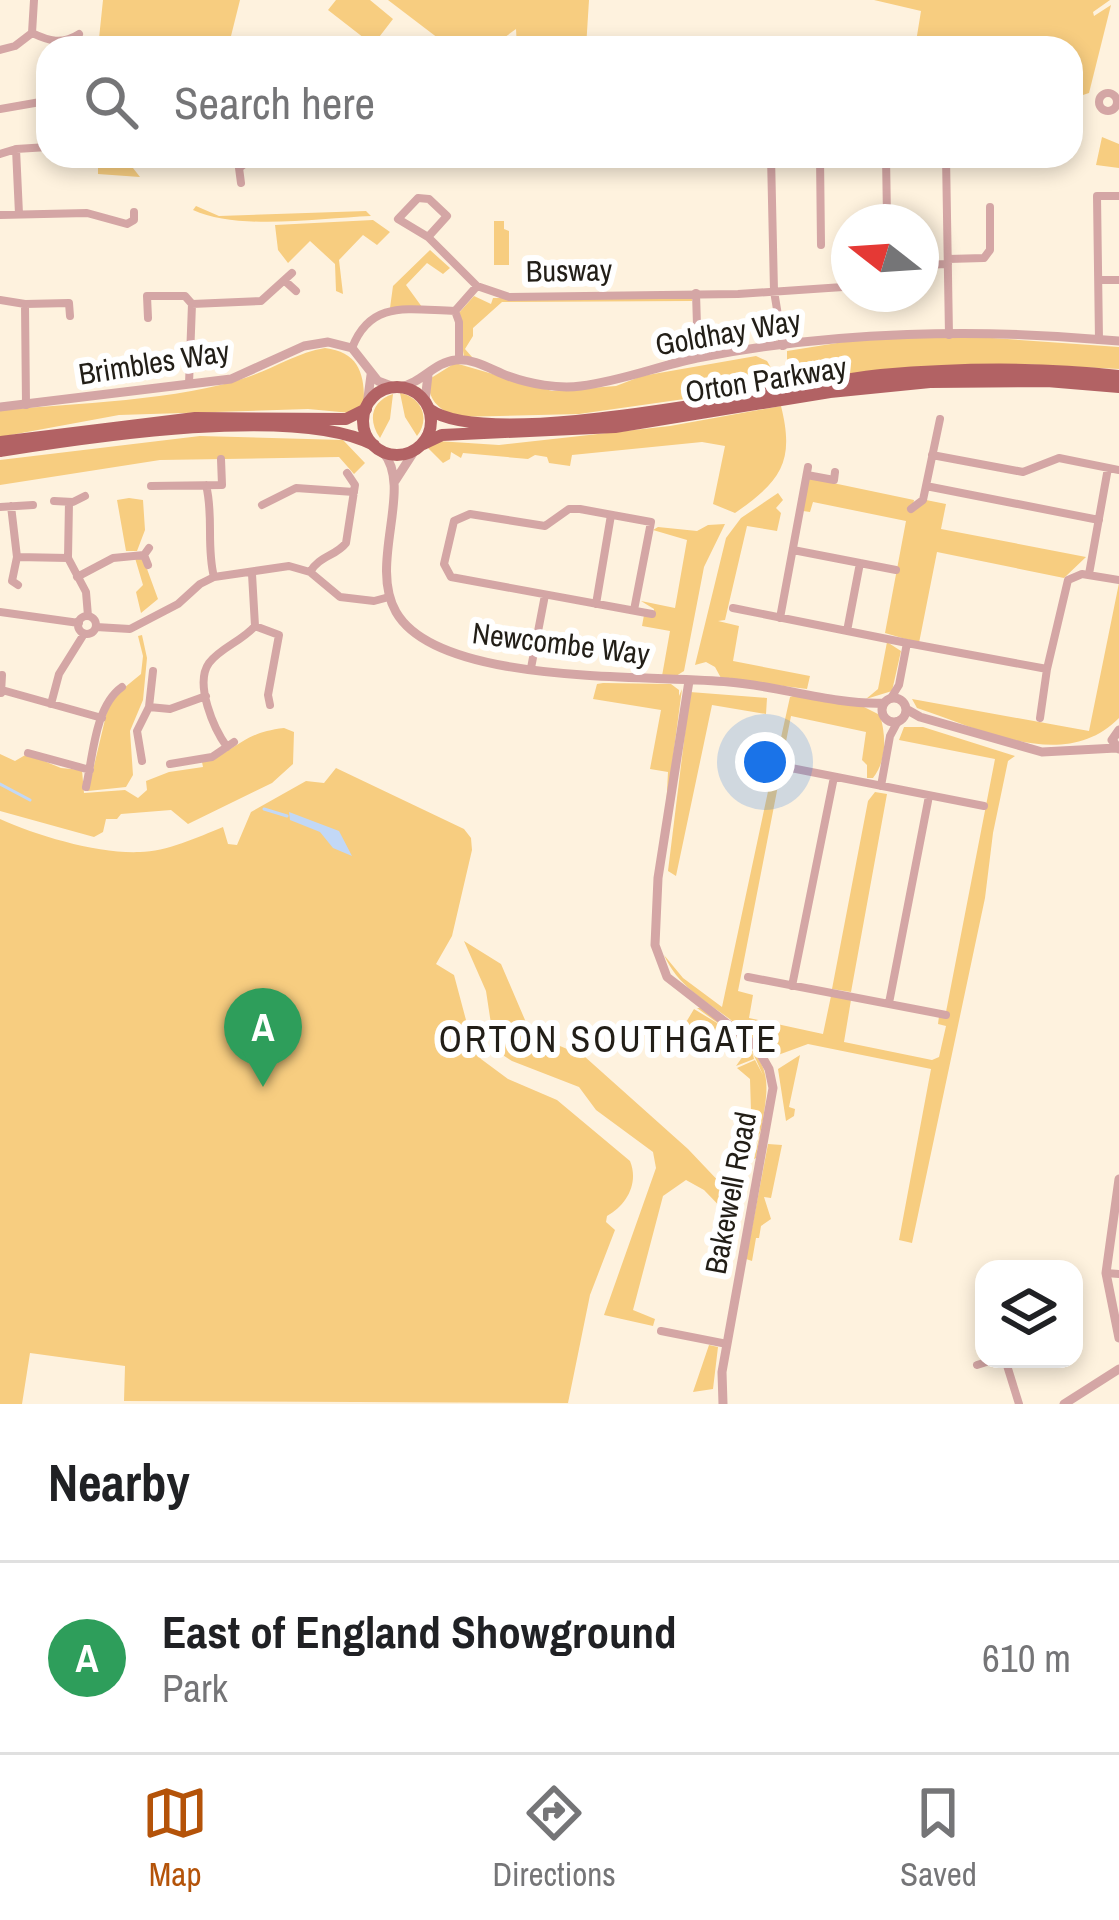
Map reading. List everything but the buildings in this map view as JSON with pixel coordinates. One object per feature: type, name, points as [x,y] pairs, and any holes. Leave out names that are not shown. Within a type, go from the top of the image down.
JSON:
[{"type":"main road","name":"Orton Parkway","points":[[427,405],[447,420],[468,424],[561,421],[880,376],[988,370],[1119,376]]},
{"type":"main road","name":"Orton Parkway","points":[[419,447],[442,435],[651,423],[897,385],[1006,380],[1119,387]]},
{"type":"main road","points":[[0,442],[195,418],[346,419],[367,407],[376,395],[397,387],[427,405],[431,427],[419,447],[399,455],[332,430],[248,428],[135,432],[0,451]]},
{"type":"main road","points":[[367,407],[365,432],[379,449]]},
{"type":"street","points":[[0,50],[32,33],[34,0]]},
{"type":"street","points":[[32,33],[40,36]]},
{"type":"street","points":[[1108,93],[1117,96],[1117,110],[1104,110],[1100,101],[1108,93]]},
{"type":"street","points":[[0,109],[36,103]]},
{"type":"street","points":[[0,154],[36,147]]},
{"type":"street","points":[[16,148],[19,214]]},
{"type":"street","points":[[241,168],[241,183]]},
{"type":"street","points":[[771,168],[774,291],[782,346]]},
{"type":"street","points":[[820,168],[821,244]]},
{"type":"street","points":[[886,168],[886,204]]},
{"type":"street","points":[[946,168],[949,334]]},
{"type":"street","points":[[1099,340],[1097,196],[1119,196]]},
{"type":"street","points":[[428,237],[447,216],[429,199],[413,201],[398,219],[428,237],[477,286],[455,311],[381,312],[364,324],[352,348],[382,385],[397,387],[459,359],[455,311]]},
{"type":"street","points":[[939,263],[983,258],[990,250],[990,208]]},
{"type":"street","points":[[0,215],[87,214],[127,224],[134,220],[134,212]]},
{"type":"street","points":[[192,304],[261,301],[289,277],[296,291]]},
{"type":"street","points":[[1099,280],[1119,280]]},
{"type":"street","name":"Busway","points":[[477,286],[509,297],[831,288]]},
{"type":"street","points":[[696,293],[698,358]]},
{"type":"street","points":[[148,318],[148,296],[185,296],[192,304],[189,386]]},
{"type":"street","points":[[0,300],[69,303],[70,316]]},
{"type":"street","points":[[25,304],[26,406]]},
{"type":"street","name":"Goldhay Way","points":[[459,359],[520,380],[574,387],[698,358],[782,346],[949,334],[1119,341]]},
{"type":"street","name":"Brimbles Way","points":[[0,407],[189,386],[243,375],[320,343],[352,348]]},
{"type":"street","points":[[367,407],[370,370]]},
{"type":"street","points":[[427,405],[428,375]]},
{"type":"street","points":[[911,509],[923,500],[940,419]]},
{"type":"street","points":[[394,481],[419,447]]},
{"type":"street","points":[[69,502],[68,558],[86,592],[88,616],[96,627],[121,630],[140,625],[214,577],[289,566],[310,572],[340,597],[381,601],[389,597],[385,556],[394,481],[392,462],[379,449]]},
{"type":"street","points":[[932,455],[1023,472],[1059,458],[1114,469],[1089,574]]},
{"type":"street","points":[[156,489],[222,485],[221,459]]},
{"type":"street","points":[[780,618],[807,471],[834,480],[835,472]]},
{"type":"street","points":[[310,572],[346,543],[354,492],[354,480],[347,473]]},
{"type":"street","points":[[206,485],[212,526],[208,556],[214,577]]},
{"type":"street","points":[[926,487],[1099,520]]},
{"type":"street","points":[[262,506],[279,502],[296,488],[354,492]]},
{"type":"street","points":[[54,501],[85,496]]},
{"type":"street","points":[[0,507],[33,505]]},
{"type":"street","points":[[11,506],[17,557],[11,583]]},
{"type":"street","points":[[634,610],[651,522],[569,509],[545,526],[470,514],[454,520],[444,564],[451,577],[652,614]]},
{"type":"street","points":[[596,604],[611,514]]},
{"type":"street","points":[[794,550],[896,570]]},
{"type":"street","points":[[77,577],[113,557],[147,556]]},
{"type":"street","points":[[17,557],[68,558]]},
{"type":"street","points":[[847,631],[860,563]]},
{"type":"street","points":[[252,574],[254,626]]},
{"type":"street","points":[[1040,718],[1068,580],[1089,574],[1119,580]]},
{"type":"street","points":[[531,668],[545,595]]},
{"type":"street","name":"Newcombe Way","points":[[389,597],[407,627],[439,650],[594,679],[725,681],[894,710]]},
{"type":"street","points":[[733,608],[1047,669]]},
{"type":"street","points":[[0,612],[79,623],[88,616]]},
{"type":"street","points":[[79,623],[84,634]]},
{"type":"street","points":[[254,626],[290,637]]},
{"type":"street","points":[[170,764],[212,757],[230,745],[206,696],[204,680],[208,664],[254,626]]},
{"type":"street","points":[[84,634],[96,627]]},
{"type":"street","points":[[51,704],[59,674],[84,634]]},
{"type":"street","points":[[271,705],[268,695],[279,635]]},
{"type":"street","points":[[881,786],[907,644]]},
{"type":"street","points":[[142,760],[137,731],[149,707],[153,671]]},
{"type":"street","points":[[2,675],[1,692],[102,718]]},
{"type":"street","name":"Bakewell Road","points":[[689,681],[660,865],[655,945],[667,977],[756,1046],[773,1088],[722,1372],[723,1404]]},
{"type":"street","points":[[86,787],[102,718],[116,689]]},
{"type":"street","points":[[149,707],[170,710],[206,696]]},
{"type":"street","points":[[894,710],[1042,752],[1095,747],[1117,738]]},
{"type":"street","points":[[28,752],[90,770]]},
{"type":"street","points":[[791,769],[984,806]]},
{"type":"street","points":[[792,986],[833,777]]},
{"type":"street","points":[[890,1003],[929,796]]},
{"type":"street","points":[[748,977],[946,1015]]},
{"type":"street","points":[[1119,1179],[1106,1273],[1119,1338]]},
{"type":"street","points":[[1106,1273],[1119,1274]]},
{"type":"street","points":[[661,1331],[728,1344]]},
{"type":"street","points":[[1004,1368],[1018,1404]]},
{"type":"street","points":[[1064,1404],[1119,1369]]},
{"type":"shaded area","points":[[103,0],[240,0],[231,36],[99,36]]},
{"type":"shaded area","points":[[336,0],[370,0],[393,19],[380,36],[361,36],[328,10]]},
{"type":"shaded area","points":[[388,0],[589,0],[587,36],[516,36],[516,29],[506,36],[435,36]]},
{"type":"shaded area","points":[[874,0],[1110,0],[1094,16],[1111,5],[1089,93],[1083,95],[1083,36],[917,36],[921,11]]},
{"type":"shaded area","points":[[1102,137],[1119,144],[1119,168],[1096,165]]},
{"type":"shaded area","points":[[98,168],[133,168],[140,177],[98,174]]},
{"type":"shaded area","points":[[196,206],[219,216],[366,211],[371,216],[256,222],[212,216],[193,210]]},
{"type":"shaded area","points":[[373,220],[390,232],[377,245],[363,235],[339,260],[343,294],[336,291],[335,264],[310,241],[288,263],[278,250],[275,225]]},
{"type":"shaded area","points":[[494,221],[504,221],[509,231],[509,265],[494,265]]},
{"type":"shaded area","points":[[430,250],[450,268],[443,274],[427,263],[406,285],[422,307],[390,308],[393,286]]},
{"type":"shaded area","points":[[474,296],[491,304],[493,298],[692,301],[502,302],[473,328],[465,349],[472,357],[464,358],[458,314]]},
{"type":"shaded area","points":[[949,335],[1119,347],[1119,369],[1021,364],[795,377],[787,365],[787,351],[856,340]]},
{"type":"shaded area","points":[[325,348],[346,354],[358,366],[364,405],[351,413],[308,409],[119,415],[0,437],[0,410],[191,391],[248,377]]},
{"type":"shaded area","points":[[756,356],[767,361],[774,373],[773,382],[762,388],[579,414],[455,417],[435,403],[428,380],[455,363],[552,391],[616,386],[642,376]]},
{"type":"shaded area","points":[[400,393],[422,409],[417,436],[405,417]]},
{"type":"shaded area","points":[[393,394],[390,419],[380,438],[374,412],[380,401]]},
{"type":"shaded area","points":[[781,406],[786,442],[780,469],[764,491],[735,513],[713,504],[725,446],[702,442],[572,455],[570,466],[535,455],[528,459],[463,453],[461,458],[451,452],[443,463],[428,448],[437,441],[499,445],[670,426]]},
{"type":"shaded area","points":[[200,436],[343,440],[365,463],[354,474],[339,457],[160,460],[0,485],[0,460]]},
{"type":"shaded area","points":[[809,478],[914,500],[912,511],[926,500],[946,504],[941,529],[1086,557],[1064,578],[937,552],[919,643],[885,633],[906,521],[813,502],[810,512],[803,511]]},
{"type":"shaded area","points":[[778,493],[783,500],[776,508],[781,513],[777,531],[747,526],[725,620],[718,621],[739,626],[733,661],[810,676],[807,689],[721,678],[706,662],[695,665],[726,538],[741,518]]},
{"type":"shaded area","points":[[117,500],[143,500],[145,530],[137,551],[126,551]]},
{"type":"shaded area","points":[[725,524],[704,567],[684,671],[662,676],[670,631],[642,626],[644,615],[653,615],[654,609],[641,601],[675,608],[687,540],[653,530],[697,531]]},
{"type":"shaded area","points":[[135,558],[143,558],[158,599],[141,613],[136,592],[143,585]]},
{"type":"shaded area","points":[[1119,583],[1119,718],[1097,734],[1073,743],[1021,742],[917,708],[912,699],[1089,731]]},
{"type":"shaded area","points":[[142,635],[147,658],[143,700],[130,731],[133,775],[126,787],[88,791],[108,707],[141,674],[138,636]]},
{"type":"shaded area","points":[[887,642],[901,651],[892,691],[866,699],[878,689]]},
{"type":"shaded area","points":[[597,684],[671,684],[679,696],[682,689],[666,810],[668,772],[650,769],[661,710],[593,699]]},
{"type":"shaded area","points":[[690,692],[767,698],[766,714],[712,705],[676,876],[668,871]]},
{"type":"shaded area","points":[[799,694],[860,705],[880,715],[884,748],[873,778],[867,778],[862,760],[866,732],[791,716],[784,752],[778,751],[790,697]]},
{"type":"shaded area","points":[[904,727],[923,727],[1015,756],[1008,761],[985,898],[912,1243],[899,1240],[931,1069],[808,1044],[765,1055],[741,1028],[685,984],[664,955],[683,978],[722,1007],[776,754],[784,755],[738,991],[753,995],[749,1018],[823,1034],[831,996],[851,1000],[844,1042],[932,1060],[939,1057],[946,1026],[938,1024],[939,1016],[945,1017],[995,759],[899,740]]},
{"type":"shaded area","points":[[284,728],[294,732],[293,764],[272,783],[188,824],[171,810],[121,814],[106,819],[103,832],[94,837],[0,811],[0,754],[15,761],[27,754],[61,768],[82,770],[84,793],[125,790],[138,798],[147,790],[146,781],[203,767],[202,762],[248,738]]},
{"type":"shaded area","points":[[336,768],[464,829],[471,838],[452,936],[436,964],[454,975],[474,1050],[508,1079],[557,1100],[630,1161],[629,1193],[607,1216],[606,1222],[615,1230],[590,1295],[568,1403],[124,1401],[125,1366],[30,1353],[22,1404],[0,1404],[0,819],[106,850],[160,850],[223,827],[228,844],[237,845],[251,812],[306,781],[324,783]]},
{"type":"shaded area","points":[[875,792],[887,794],[851,992],[832,989],[868,801]]},
{"type":"shaded area","points":[[464,941],[501,964],[531,1034],[584,1056],[688,1149],[743,1207],[740,1218],[732,1219],[704,1190],[686,1180],[663,1196],[633,1310],[655,1319],[653,1326],[604,1315],[656,1168],[653,1152],[596,1110],[579,1087],[495,1050],[486,991]]},
{"type":"shaded area","points":[[697,1008],[701,1008],[744,1043],[754,1059],[736,1066],[743,1056],[705,1024],[696,1033],[685,1024],[694,1009],[722,1026]]},
{"type":"shaded area","points":[[752,1051],[764,1070],[766,1085],[757,1142],[738,1127],[751,1111],[750,1079],[737,1068],[755,1060],[763,1075]]},
{"type":"shaded area","points":[[800,1055],[789,1107],[795,1109],[794,1116],[786,1121],[778,1069]]},
{"type":"shaded area","points":[[768,1144],[782,1145],[771,1198],[764,1197],[771,1219],[761,1226],[752,1261],[746,1259]]},
{"type":"shaded area","points":[[709,1345],[718,1347],[713,1389],[693,1392]]},
{"type":"water","points":[[289,812],[339,831],[352,856],[333,848],[320,832],[290,820]]},
{"type":"waterway","points":[[0,784],[30,800]]},
{"type":"waterway","points":[[264,809],[287,816]]},
{"type":"place","name":"East of England Showground","points":[[263,1087]]},
{"type":"district","name":"ORTON SOUTHGATE","points":[[609,1039]]}]
